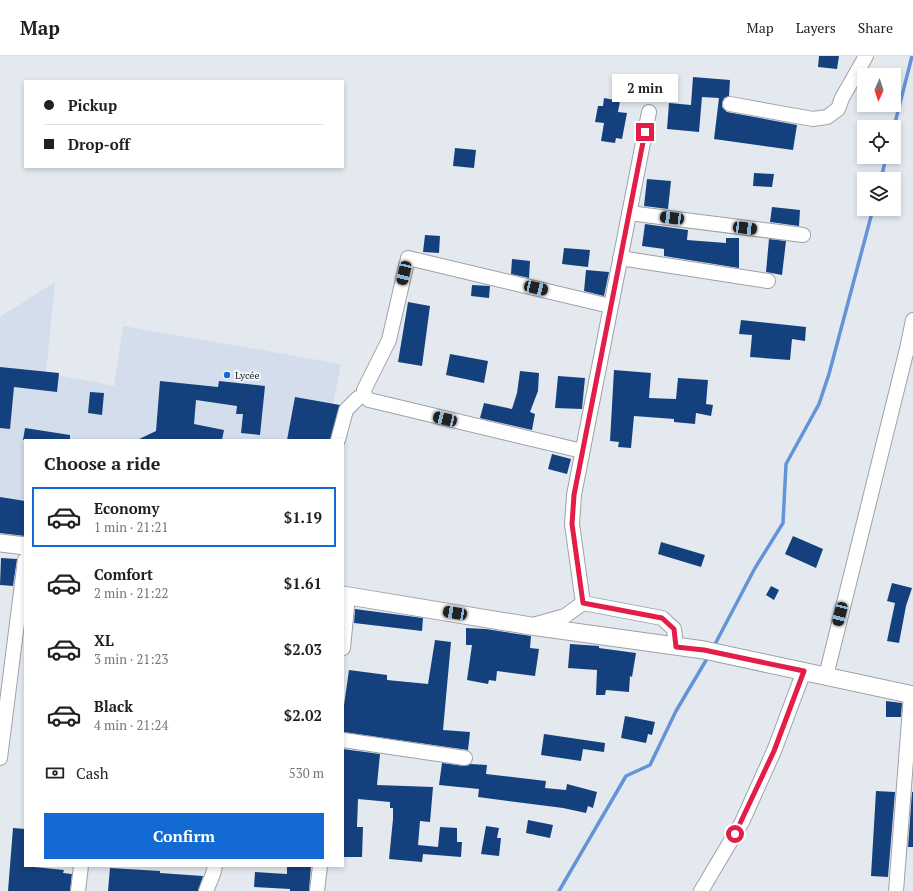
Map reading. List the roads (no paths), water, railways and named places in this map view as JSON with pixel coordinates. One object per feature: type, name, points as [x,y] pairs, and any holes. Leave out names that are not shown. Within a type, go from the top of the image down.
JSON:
[{"type":"street","points":[[730,104],[813,119],[827,117],[838,109],[842,98],[866,56]]},
{"type":"street","points":[[583,603],[572,524],[574,495],[649,112]]},
{"type":"street","points":[[629,213],[804,235]]},
{"type":"street","points":[[582,451],[370,400],[365,396],[364,390],[389,340],[408,258],[610,306]]},
{"type":"street","points":[[620,258],[768,281]]},
{"type":"street","points":[[826,676],[913,320]]},
{"type":"street","points":[[338,439],[346,410],[358,398]]},
{"type":"street","points":[[0,543],[24,546]]},
{"type":"street","points":[[0,758],[24,568]]},
{"type":"street","points":[[344,622],[345,596],[531,626],[710,651],[912,695],[896,891]]},
{"type":"street","points":[[531,626],[565,616],[583,603],[662,618],[674,629],[676,647]]},
{"type":"street","points":[[701,891],[742,822],[774,751],[804,671]]},
{"type":"street","points":[[344,740],[465,758]]},
{"type":"street","points":[[78,891],[81,867]]},
{"type":"street","points":[[206,891],[214,874],[215,867]]},
{"type":"street","points":[[317,891],[320,867]]},
{"type":"waterway","points":[[896,120],[912,56]]},
{"type":"waterway","points":[[883,172],[884,164]]},
{"type":"waterway","points":[[713,648],[755,568],[783,523],[786,464],[819,404],[829,374],[871,216]]},
{"type":"waterway","points":[[559,891],[626,776],[650,765],[676,711],[708,657]]},
{"type":"place","name":"Lycée","points":[[227,375]]}]
